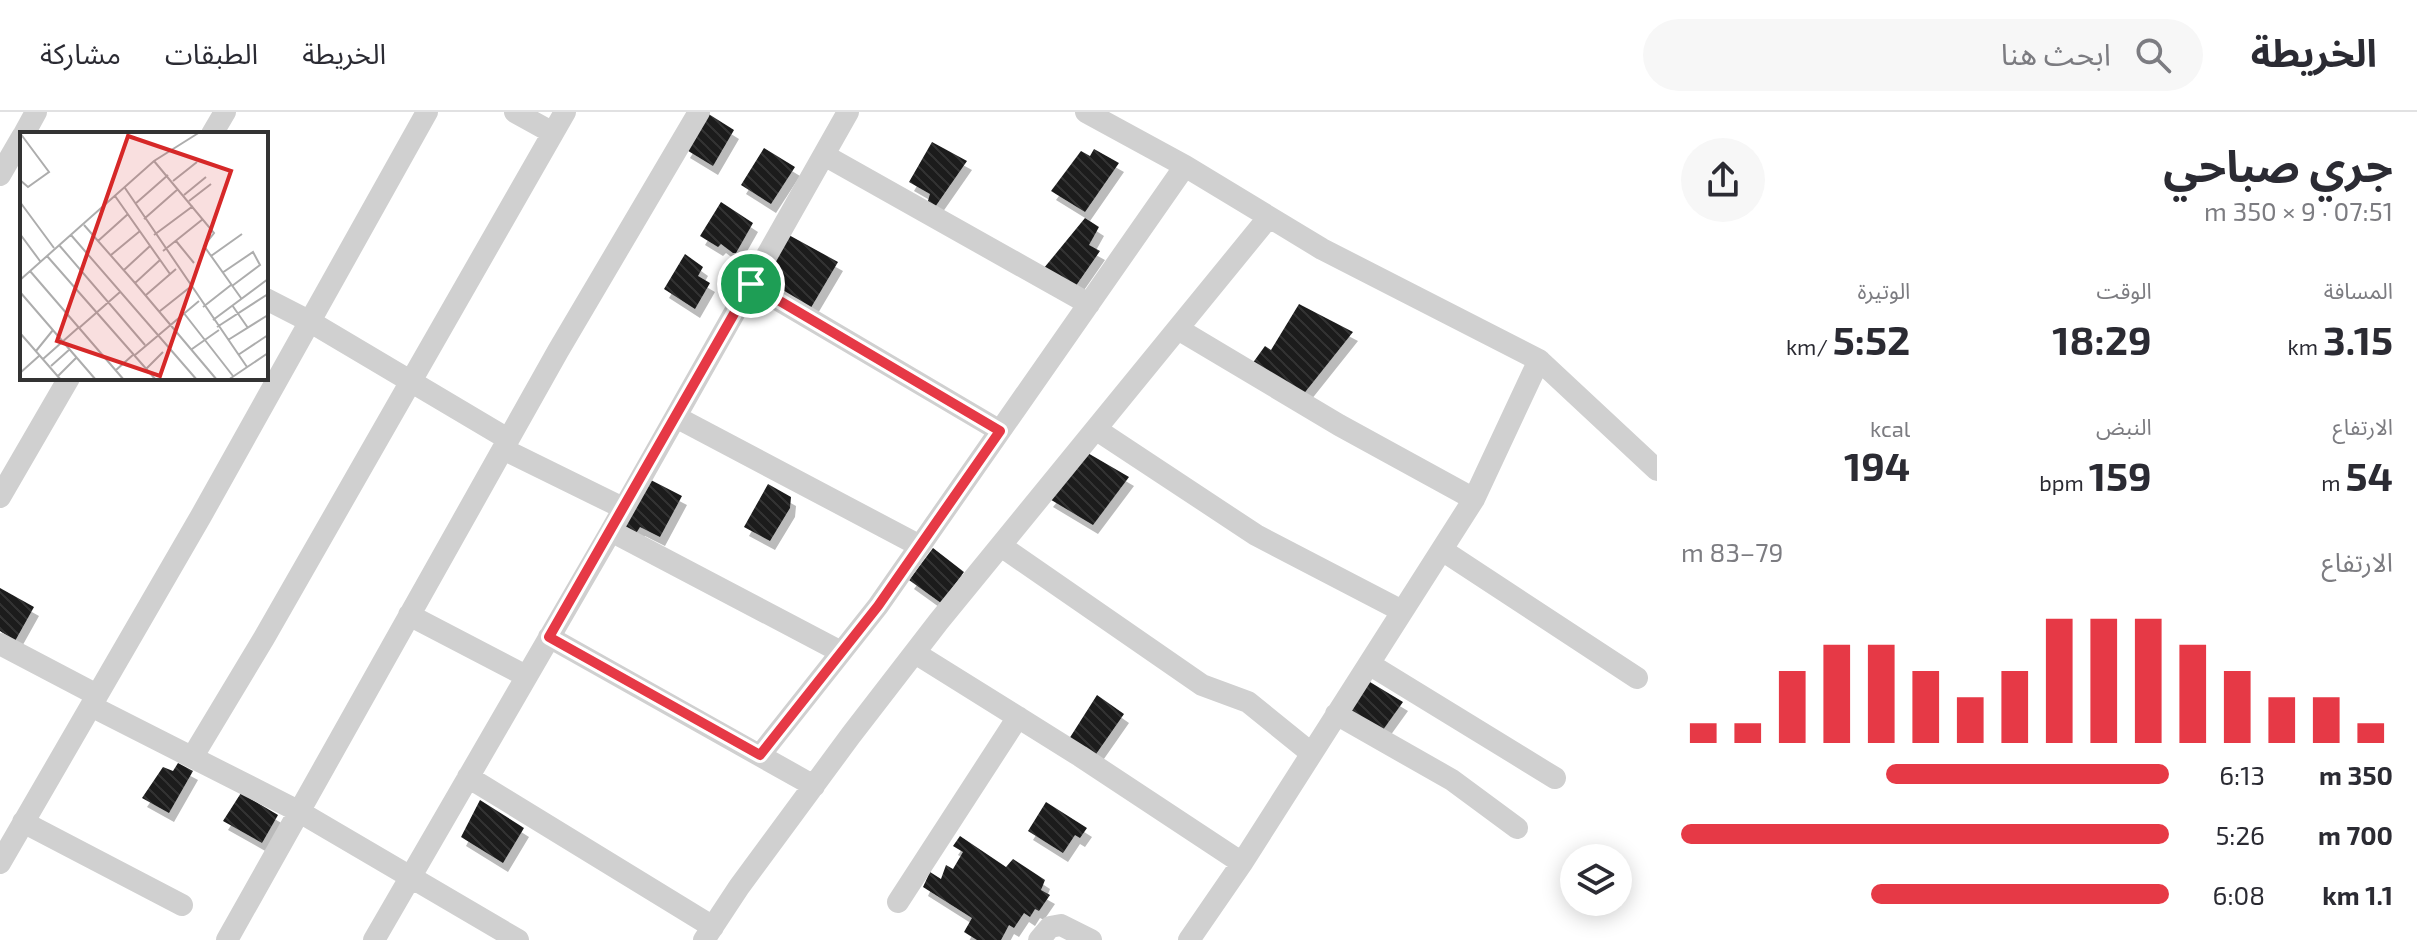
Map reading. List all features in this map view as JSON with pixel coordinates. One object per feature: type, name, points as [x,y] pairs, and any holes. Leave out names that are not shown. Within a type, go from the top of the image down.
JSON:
[{"type":"street","points":[[24,132],[36,112]]},
{"type":"street","points":[[213,132],[225,112]]},
{"type":"street","points":[[0,863],[201,516],[427,112]]},
{"type":"street","points":[[515,112],[553,133]]},
{"type":"street","points":[[193,756],[264,638],[565,112]]},
{"type":"street","points":[[227,940],[505,444],[699,112]]},
{"type":"street","points":[[374,940],[611,531],[848,112]]},
{"type":"street","points":[[1086,112],[1185,166],[1268,218],[1539,360],[1657,470]]},
{"type":"street","points":[[0,175],[17,143]]},
{"type":"street","points":[[824,155],[1089,304]]},
{"type":"street","points":[[760,755],[878,606],[1185,166]]},
{"type":"street","points":[[468,777],[708,934],[739,887],[915,653],[1042,492],[1097,430],[1268,218]]},
{"type":"street","points":[[751,284],[1000,431]]},
{"type":"street","points":[[268,300],[410,382],[505,444],[623,508]]},
{"type":"street","points":[[1178,329],[1339,425],[1474,499]]},
{"type":"street","points":[[1189,940],[1242,863],[1474,499],[1539,360]]},
{"type":"street","points":[[2,488],[68,380]]},
{"type":"street","points":[[676,417],[920,546]]},
{"type":"street","points":[[1097,430],[1256,535],[1402,611]]},
{"type":"street","points":[[611,531],[841,652]]},
{"type":"street","points":[[1001,546],[1189,677],[1208,688],[1248,702],[1311,753]]},
{"type":"street","points":[[1442,550],[1637,678]]},
{"type":"street","points":[[409,615],[526,676]]},
{"type":"street","points":[[549,637],[814,786]]},
{"type":"street","points":[[0,644],[94,701],[411,875],[518,940]]},
{"type":"street","points":[[915,653],[1242,863]]},
{"type":"street","points":[[1369,664],[1555,778]]},
{"type":"street","points":[[1336,714],[1452,780],[1517,828]]},
{"type":"street","points":[[898,902],[1018,717]]},
{"type":"street","points":[[23,822],[182,905]]},
{"type":"street","points":[[1039,940],[1050,927],[1061,925],[1091,940]]},
{"type":"building","points":[[707,113],[734,130],[713,166],[685,149]]},
{"type":"building","points":[[932,142],[967,161],[935,207],[927,204],[930,194],[909,182]]},
{"type":"building","points":[[764,148],[795,167],[771,204],[741,185]]},
{"type":"building","points":[[1094,149],[1119,163],[1085,212],[1051,191],[1081,151],[1090,156]]},
{"type":"building","points":[[721,202],[753,223],[736,253],[700,236]]},
{"type":"building","points":[[1085,218],[1099,227],[1089,245],[1100,251],[1075,287],[1044,268]]},
{"type":"building","points":[[787,234],[838,262],[809,311],[761,279]]},
{"type":"building","points":[[685,254],[703,267],[698,276],[710,283],[695,309],[664,289]]},
{"type":"building","points":[[1299,304],[1353,332],[1302,396],[1252,364],[1265,346],[1271,350]]},
{"type":"building","points":[[1086,452],[1129,477],[1093,525],[1048,498]]},
{"type":"building","points":[[645,477],[682,496],[660,537],[640,527],[635,535],[617,525]]},
{"type":"building","points":[[768,484],[791,497],[790,508],[770,541],[744,527]]},
{"type":"building","points":[[933,548],[964,572],[941,603],[909,580]]},
{"type":"building","points":[[0,588],[34,607],[15,641],[0,631]]},
{"type":"building","points":[[1365,679],[1403,702],[1380,734],[1343,713]]},
{"type":"building","points":[[1097,695],[1124,714],[1094,757],[1069,739]]},
{"type":"building","points":[[178,763],[193,771],[169,813],[142,798],[163,767],[173,771]]},
{"type":"building","points":[[241,793],[278,815],[262,843],[223,821]]},
{"type":"building","points":[[480,800],[524,828],[503,863],[461,837]]},
{"type":"building","points":[[1046,802],[1087,828],[1080,838],[1075,835],[1063,853],[1028,831]]},
{"type":"building","points":[[960,836],[1006,867],[1013,859],[1045,880],[1041,890],[1050,895],[1039,911],[1035,909],[1030,917],[1024,913],[1014,928],[1009,925],[1001,940],[977,940],[964,932],[972,918],[923,887],[930,872],[941,879],[946,865],[953,869],[963,852],[953,846]]},
{"type":"route","points":[[751,284],[1000,431],[878,606],[760,755],[549,637],[751,284]]}]
